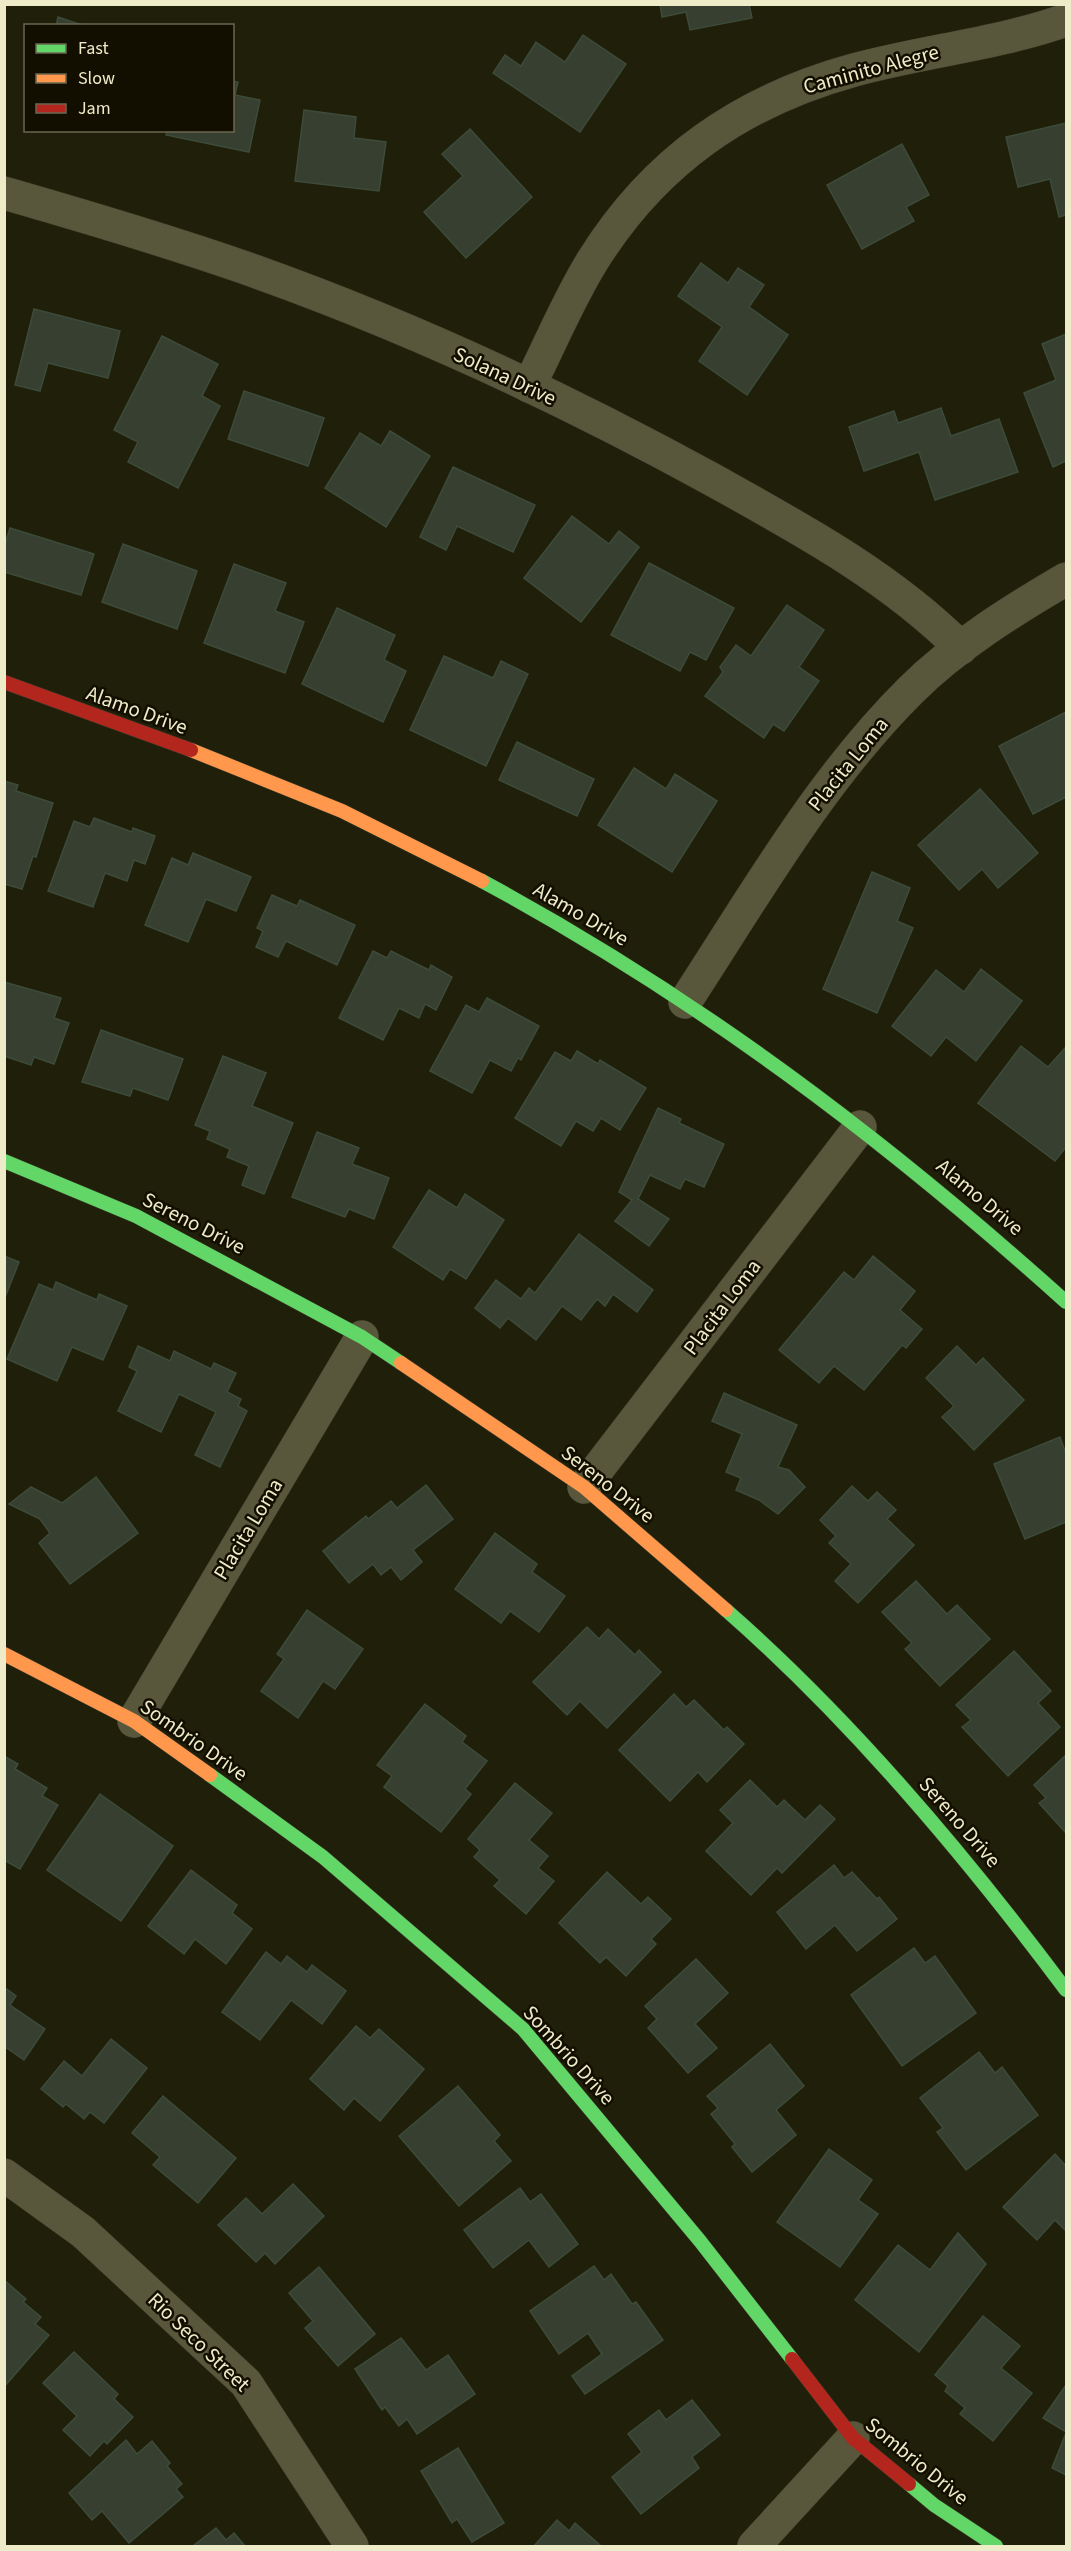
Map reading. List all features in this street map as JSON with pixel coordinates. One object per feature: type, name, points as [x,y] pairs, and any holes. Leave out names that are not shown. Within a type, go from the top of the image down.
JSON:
[{"type":"street","name":"Caminito Alegre","points":[[529,386],[591,262],[621,218],[653,182],[688,149],[728,122],[769,100],[855,70],[1029,31],[1066,20]]},
{"type":"street","name":"Solana Drive","points":[[4,193],[241,266],[367,315],[529,386],[646,444],[808,535],[909,600],[961,648]]},
{"type":"street","name":"Placita Loma","points":[[685,1002],[804,820],[872,732],[913,688],[961,648],[1066,579]]},
{"type":"street","name":"Alamo Drive","points":[[4,682],[294,791],[343,812],[492,887],[685,1002],[788,1072],[969,1215],[1066,1302]]},
{"type":"street","name":"Placita Loma","points":[[584,1487],[860,1127]]},
{"type":"street","name":"Sereno Drive","points":[[4,1161],[136,1216],[362,1337],[584,1487],[751,1632],[856,1738],[981,1878],[1066,1990]]},
{"type":"street","name":"Placita Loma","points":[[134,1721],[362,1337]]},
{"type":"street","name":"Sombrio Drive","points":[[4,1654],[134,1721],[322,1857],[523,2030],[700,2241],[853,2438],[934,2505],[996,2547]]},
{"type":"street","name":"Rio Seco Street","points":[[4,2175],[83,2232],[246,2383],[352,2547]]},
{"type":"street","points":[[753,2547],[853,2438]]},
{"type":"building","points":[[660,4],[749,4],[752,18],[690,30],[686,12],[662,17]]},
{"type":"building","points":[[58,17],[79,24],[56,24]]},
{"type":"building","points":[[583,35],[626,64],[580,132],[493,73],[505,55],[521,66],[536,42],[565,62]]},
{"type":"building","points":[[234,81],[238,82],[235,95],[260,100],[249,152],[166,135],[167,132],[234,132]]},
{"type":"building","points":[[304,110],[356,117],[354,138],[386,142],[379,191],[295,181]]},
{"type":"building","points":[[1066,123],[1066,215],[1059,217],[1050,179],[1018,187],[1006,137]]},
{"type":"building","points":[[470,129],[532,197],[466,258],[424,212],[463,176],[442,154]]},
{"type":"building","points":[[902,144],[929,195],[906,207],[914,221],[862,249],[827,185]]},
{"type":"building","points":[[701,263],[728,283],[738,268],[764,285],[749,307],[788,335],[747,395],[699,361],[722,327],[678,296]]},
{"type":"building","points":[[34,309],[120,331],[108,378],[48,363],[40,391],[15,385]]},
{"type":"building","points":[[1066,334],[1066,461],[1053,467],[1024,393],[1056,380],[1042,344]]},
{"type":"building","points":[[162,336],[218,364],[202,396],[220,406],[178,488],[128,462],[138,442],[114,430]]},
{"type":"building","points":[[244,391],[324,418],[308,466],[228,439]]},
{"type":"building","points":[[941,408],[951,436],[999,419],[1018,472],[935,500],[919,452],[864,471],[849,427],[894,411],[898,423]]},
{"type":"building","points":[[390,431],[430,456],[386,527],[325,488],[360,433],[381,446]]},
{"type":"building","points":[[453,467],[535,505],[513,552],[457,526],[446,550],[420,537]]},
{"type":"building","points":[[572,516],[609,544],[619,531],[639,547],[581,622],[524,578]]},
{"type":"building","points":[[10,528],[94,554],[81,595],[4,572],[4,548]]},
{"type":"building","points":[[123,544],[197,571],[177,629],[102,602]]},
{"type":"building","points":[[649,563],[734,608],[706,660],[690,652],[680,671],[611,635]]},
{"type":"building","points":[[234,564],[286,583],[275,611],[304,622],[285,673],[204,643]]},
{"type":"building","points":[[787,605],[824,630],[799,667],[819,681],[784,731],[773,724],[764,738],[705,696],[723,672],[720,667],[736,645],[751,656]]},
{"type":"building","points":[[337,608],[395,635],[384,660],[406,671],[383,722],[302,684]]},
{"type":"building","points":[[444,656],[493,678],[501,661],[528,674],[486,766],[410,730]]},
{"type":"building","points":[[1066,712],[1066,797],[1033,814],[999,746]]},
{"type":"building","points":[[517,742],[594,779],[577,816],[499,780]]},
{"type":"building","points":[[634,768],[666,789],[675,774],[717,801],[672,872],[598,825]]},
{"type":"building","points":[[4,781],[18,785],[16,791],[53,803],[36,857],[33,856],[22,889],[4,884]]},
{"type":"building","points":[[980,789],[1038,853],[998,888],[982,869],[959,890],[918,845]]},
{"type":"building","points":[[94,818],[132,832],[133,828],[155,836],[145,864],[134,860],[127,881],[105,873],[93,907],[48,891],[74,821],[90,827]]},
{"type":"building","points":[[193,853],[251,877],[236,911],[206,899],[188,942],[145,925],[172,858],[188,865]]},
{"type":"building","points":[[872,872],[910,888],[897,921],[913,928],[877,1013],[823,989]]},
{"type":"building","points":[[272,895],[297,906],[300,900],[355,925],[337,965],[286,941],[278,957],[256,947],[263,931],[257,928]]},
{"type":"building","points":[[373,951],[387,958],[391,951],[429,970],[431,965],[452,977],[436,1010],[425,1004],[419,1018],[399,1008],[383,1040],[339,1018]]},
{"type":"building","points":[[981,969],[1022,1001],[976,1061],[946,1037],[931,1056],[892,1026],[936,970],[964,992]]},
{"type":"building","points":[[4,982],[61,998],[54,1018],[69,1023],[54,1064],[34,1057],[31,1065],[4,1056]]},
{"type":"building","points":[[487,998],[539,1026],[521,1060],[518,1058],[511,1071],[490,1060],[472,1093],[430,1071],[466,1005],[479,1012]]},
{"type":"building","points":[[101,1030],[183,1059],[168,1100],[133,1088],[130,1096],[82,1082]]},
{"type":"building","points":[[1021,1046],[1048,1067],[1066,1047],[1066,1147],[1055,1161],[978,1103]]},
{"type":"building","points":[[577,1051],[598,1064],[600,1060],[646,1088],[620,1130],[601,1118],[593,1131],[576,1121],[561,1146],[515,1118],[555,1052],[571,1061]]},
{"type":"building","points":[[223,1056],[266,1073],[252,1106],[293,1123],[264,1194],[242,1185],[249,1166],[227,1157],[230,1149],[207,1139],[210,1131],[195,1125]]},
{"type":"building","points":[[658,1108],[681,1119],[679,1123],[724,1144],[704,1187],[685,1179],[680,1189],[650,1175],[638,1199],[669,1219],[649,1246],[615,1221],[632,1200],[619,1192]]},
{"type":"building","points":[[317,1132],[359,1148],[352,1164],[389,1178],[374,1219],[349,1209],[345,1217],[292,1197]]},
{"type":"building","points":[[429,1190],[457,1208],[465,1194],[504,1220],[466,1279],[450,1269],[443,1280],[393,1247]]},
{"type":"building","points":[[579,1234],[653,1290],[637,1312],[613,1294],[605,1306],[597,1299],[581,1320],[562,1306],[536,1340],[508,1318],[500,1328],[475,1308],[496,1280],[521,1299],[529,1288],[535,1293]]},
{"type":"building","points":[[4,1256],[19,1262],[4,1300]]},
{"type":"building","points":[[873,1256],[915,1291],[900,1310],[922,1329],[906,1348],[902,1345],[864,1390],[834,1366],[819,1383],[779,1350],[844,1272],[854,1280]]},
{"type":"building","points":[[56,1282],[97,1300],[99,1294],[127,1306],[103,1360],[72,1347],[57,1381],[7,1359],[39,1284],[53,1290]]},
{"type":"building","points":[[138,1346],[170,1361],[174,1351],[211,1369],[214,1363],[236,1373],[227,1392],[241,1399],[238,1406],[247,1411],[220,1467],[195,1455],[216,1412],[179,1394],[161,1432],[118,1411],[137,1371],[129,1367]]},
{"type":"building","points":[[957,1346],[976,1365],[983,1358],[1024,1400],[974,1450],[942,1417],[954,1406],[926,1378]]},
{"type":"building","points":[[724,1393],[797,1425],[778,1467],[789,1470],[805,1487],[778,1514],[759,1500],[736,1490],[741,1478],[726,1472],[742,1434],[712,1421]]},
{"type":"building","points":[[1060,1437],[1066,1454],[1066,1522],[1025,1539],[994,1464]]},
{"type":"building","points":[[96,1477],[138,1533],[70,1584],[39,1543],[50,1533],[40,1519],[9,1504],[31,1487],[62,1503]]},
{"type":"building","points":[[426,1485],[453,1519],[413,1550],[422,1562],[401,1580],[391,1567],[381,1575],[373,1564],[349,1583],[323,1551],[366,1516],[368,1519],[391,1501],[397,1508]]},
{"type":"building","points":[[852,1486],[868,1501],[877,1492],[896,1510],[887,1519],[914,1545],[858,1603],[835,1581],[851,1564],[829,1543],[836,1536],[820,1520]]},
{"type":"building","points":[[495,1533],[537,1564],[532,1572],[565,1596],[539,1632],[510,1611],[501,1623],[455,1589]]},
{"type":"building","points":[[916,1581],[947,1614],[957,1605],[990,1639],[940,1686],[905,1649],[912,1643],[882,1612]]},
{"type":"building","points":[[307,1610],[363,1649],[335,1689],[323,1681],[298,1718],[261,1691],[284,1659],[277,1654]]},
{"type":"building","points":[[587,1627],[599,1639],[608,1629],[635,1655],[639,1650],[661,1672],[607,1728],[580,1701],[567,1715],[533,1682]]},
{"type":"building","points":[[1014,1651],[1051,1691],[1038,1703],[1060,1727],[1008,1776],[962,1727],[971,1720],[956,1705]]},
{"type":"building","points":[[674,1694],[686,1707],[694,1700],[724,1730],[727,1727],[744,1744],[707,1782],[698,1772],[670,1801],[619,1750]]},
{"type":"building","points":[[425,1704],[466,1736],[462,1742],[487,1761],[465,1789],[471,1794],[441,1832],[384,1787],[392,1776],[377,1765]]},
{"type":"building","points":[[1066,1755],[1066,1833],[1039,1803],[1046,1798],[1034,1785]]},
{"type":"building","points":[[4,1756],[18,1764],[15,1769],[47,1788],[42,1796],[58,1805],[20,1869],[4,1860]]},
{"type":"building","points":[[750,1780],[777,1807],[784,1800],[805,1820],[820,1805],[835,1819],[782,1873],[777,1868],[751,1895],[706,1851],[733,1823],[720,1810]]},
{"type":"building","points":[[515,1783],[552,1813],[529,1840],[548,1856],[538,1868],[554,1881],[526,1914],[494,1886],[500,1880],[474,1857],[480,1850],[468,1839]]},
{"type":"building","points":[[100,1794],[173,1846],[121,1921],[47,1870]]},
{"type":"building","points":[[834,1865],[844,1878],[852,1872],[877,1899],[879,1897],[897,1919],[857,1951],[835,1925],[806,1949],[777,1912]]},
{"type":"building","points":[[191,1870],[237,1905],[232,1913],[252,1929],[226,1964],[195,1939],[184,1954],[148,1926]]},
{"type":"building","points":[[607,1872],[641,1904],[648,1897],[671,1919],[651,1939],[656,1944],[626,1976],[606,1957],[600,1963],[559,1923]]},
{"type":"building","points":[[914,1948],[925,1963],[935,1956],[976,2013],[902,2066],[851,1995]]},
{"type":"building","points":[[266,1952],[281,1964],[287,1956],[307,1972],[312,1965],[346,1991],[322,2024],[291,2000],[260,2040],[222,2012]]},
{"type":"building","points":[[696,1959],[728,1993],[695,2024],[717,2048],[688,2073],[648,2028],[657,2019],[645,2006]]},
{"type":"building","points":[[4,1987],[16,1996],[10,2005],[45,2029],[24,2060],[4,2046]]},
{"type":"building","points":[[356,2026],[370,2038],[379,2029],[424,2069],[380,2121],[354,2098],[344,2110],[310,2079]]},
{"type":"building","points":[[111,2039],[147,2068],[104,2123],[90,2112],[84,2119],[66,2104],[63,2107],[41,2089],[64,2061],[82,2076]]},
{"type":"building","points":[[770,2044],[804,2086],[776,2110],[796,2135],[752,2172],[732,2147],[735,2144],[711,2114],[718,2108],[707,2096]]},
{"type":"building","points":[[979,2052],[995,2073],[1002,2067],[1038,2115],[966,2170],[937,2132],[943,2128],[920,2098]]},
{"type":"building","points":[[458,2086],[500,2135],[494,2141],[511,2161],[459,2206],[399,2136]]},
{"type":"building","points":[[163,2096],[236,2158],[198,2203],[153,2165],[160,2157],[132,2133]]},
{"type":"building","points":[[829,2149],[872,2180],[858,2200],[878,2214],[840,2267],[777,2222]]},
{"type":"building","points":[[1055,2154],[1066,2166],[1066,2231],[1055,2220],[1037,2240],[1003,2207]]},
{"type":"building","points":[[293,2184],[324,2216],[275,2264],[265,2253],[256,2262],[218,2225],[246,2198],[262,2214]]},
{"type":"building","points":[[520,2188],[530,2202],[541,2194],[578,2244],[549,2267],[529,2240],[493,2268],[464,2230]]},
{"type":"building","points":[[958,2233],[986,2264],[919,2352],[855,2300],[898,2245],[930,2270]]},
{"type":"building","points":[[594,2266],[604,2280],[611,2274],[632,2304],[636,2302],[663,2340],[585,2394],[572,2376],[602,2354],[588,2333],[559,2354],[530,2311]]},
{"type":"building","points":[[319,2267],[375,2334],[338,2366],[305,2328],[313,2321],[289,2293]]},
{"type":"building","points":[[4,2280],[26,2299],[23,2302],[41,2317],[35,2324],[49,2335],[4,2387]]},
{"type":"building","points":[[983,2316],[1020,2346],[1001,2368],[1032,2393],[993,2441],[960,2414],[965,2408],[945,2391],[948,2386],[935,2375]]},
{"type":"building","points":[[401,2338],[426,2370],[448,2355],[475,2394],[417,2434],[407,2419],[399,2426],[385,2407],[382,2410],[355,2369]]},
{"type":"building","points":[[74,2352],[118,2394],[114,2399],[133,2417],[107,2444],[104,2441],[90,2456],[63,2430],[77,2416],[43,2383]]},
{"type":"building","points":[[1066,2385],[1066,2432],[1043,2418]]},
{"type":"building","points":[[692,2400],[720,2435],[692,2457],[699,2468],[641,2514],[612,2477],[642,2452],[628,2434],[659,2410],[666,2420]]},
{"type":"building","points":[[1066,2433],[1066,2475],[1052,2468]]},
{"type":"building","points":[[126,2440],[137,2454],[152,2441],[170,2463],[167,2466],[182,2484],[176,2489],[183,2497],[129,2543],[102,2511],[92,2520],[69,2493]]},
{"type":"building","points":[[458,2448],[504,2523],[472,2542],[457,2519],[452,2523],[421,2471]]},
{"type":"building","points":[[557,2520],[569,2531],[575,2523],[601,2546],[534,2546]]},
{"type":"building","points":[[216,2528],[226,2540],[234,2533],[245,2546],[193,2546]]},
{"type":"traffic: fast","points":[[482,881],[638,973],[714,1022],[787,1074],[929,1184],[1066,1302]]},
{"type":"traffic: fast","points":[[4,1161],[136,1216],[362,1337],[401,1363]]},
{"type":"traffic: fast","points":[[726,1610],[818,1697],[906,1791],[948,1840],[1066,1990]]},
{"type":"traffic: fast","points":[[210,1775],[323,1857],[523,2029],[700,2241],[792,2359]]},
{"type":"traffic: fast","points":[[909,2484],[934,2505],[996,2546]]},
{"type":"traffic: slow","points":[[191,750],[342,811],[482,881]]},
{"type":"traffic: slow","points":[[401,1363],[584,1487],[726,1610]]},
{"type":"traffic: slow","points":[[4,1654],[134,1721],[210,1775]]},
{"type":"traffic: jam","points":[[4,682],[191,750]]},
{"type":"traffic: jam","points":[[792,2359],[853,2438],[909,2484]]}]
